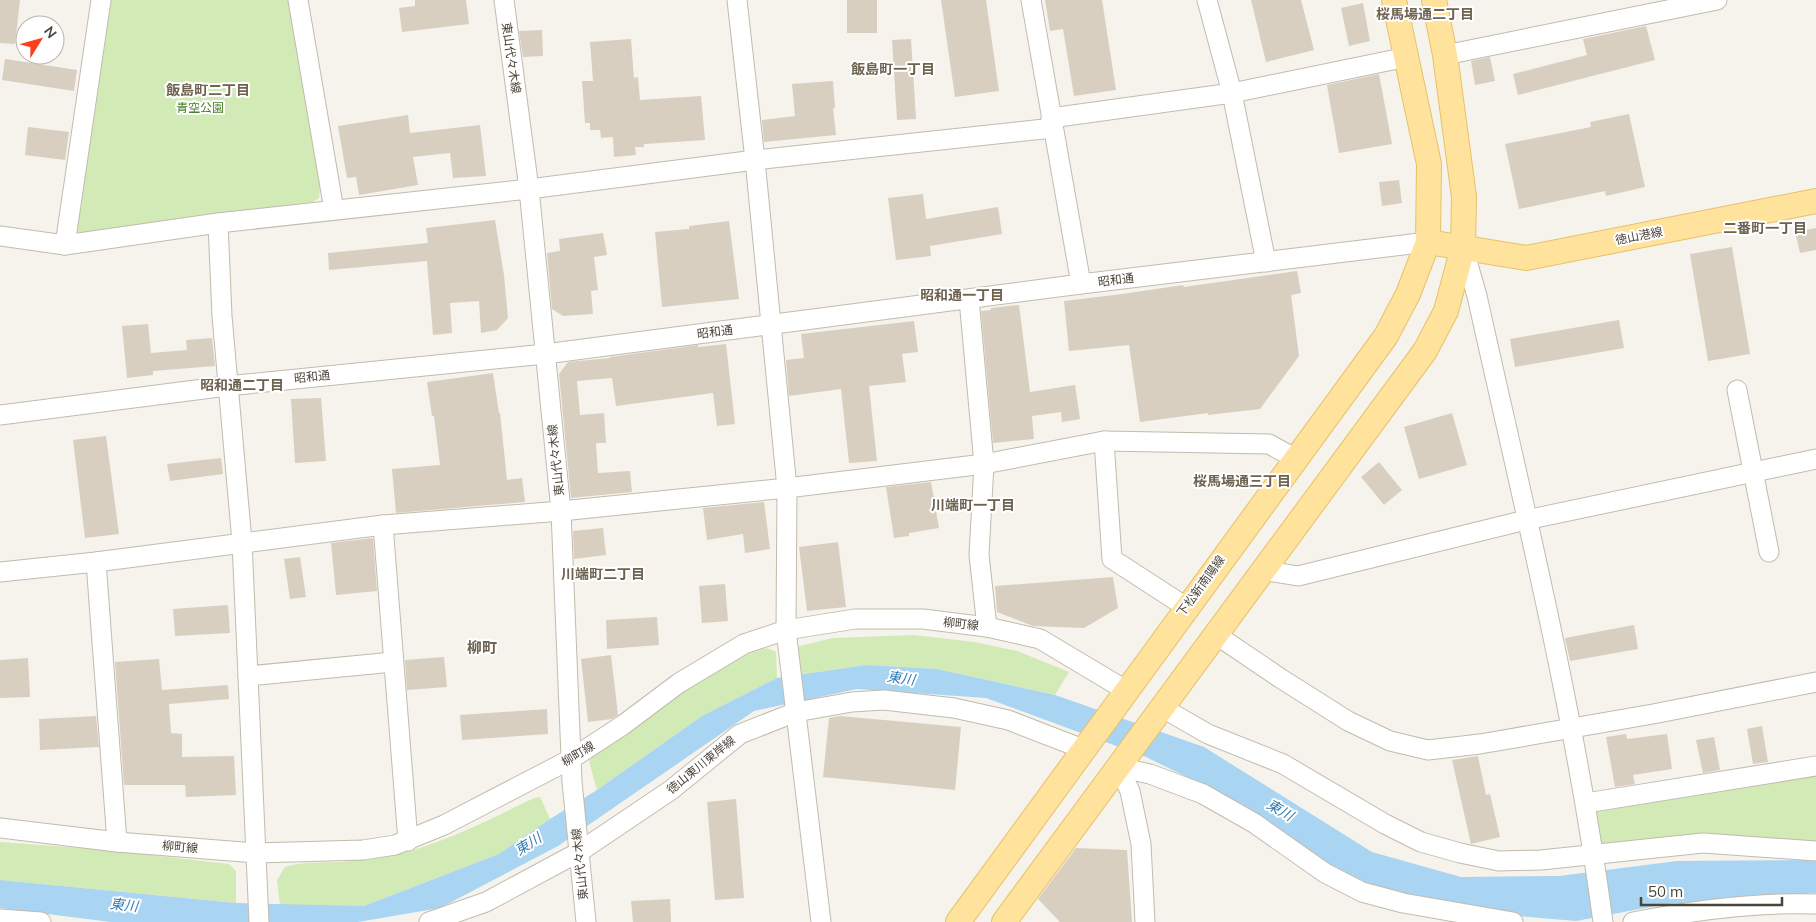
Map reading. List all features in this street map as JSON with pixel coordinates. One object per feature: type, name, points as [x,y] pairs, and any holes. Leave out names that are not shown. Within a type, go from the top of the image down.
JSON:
[{"type":"main road","points":[[1394,0],[1429,164],[1428,242]]},
{"type":"main road","points":[[1004,922],[1425,351],[1446,311],[1462,248],[1464,197],[1445,55],[1434,0]]},
{"type":"main road","name":"徳山港線","points":[[1428,242],[1526,258],[1816,201]]},
{"type":"main road","name":"下松新南陽線","points":[[958,922],[1186,607],[1386,336],[1408,294],[1428,242]]},
{"type":"street","points":[[65,245],[101,0]]},
{"type":"street","points":[[298,0],[334,210]]},
{"type":"street","name":"東山代々木線","points":[[504,0],[529,189],[561,511],[570,759],[586,922]]},
{"type":"street","points":[[737,0],[755,160],[787,488],[786,630],[821,922]]},
{"type":"street","points":[[1031,0],[1081,284]]},
{"type":"street","points":[[1206,0],[1232,93],[1266,262]]},
{"type":"street","points":[[1445,55],[1718,0]]},
{"type":"street","points":[[0,236],[65,245],[218,223],[529,189],[1052,123],[1232,93],[1407,57]]},
{"type":"street","points":[[218,223],[227,386],[242,542],[259,922]]},
{"type":"street","name":"昭和通","points":[[0,415],[227,386],[545,354],[1081,284],[1428,242]]},
{"type":"street","points":[[1462,248],[1476,296],[1552,633],[1586,802],[1603,922]]},
{"type":"street","points":[[969,299],[984,464],[979,555],[987,627]]},
{"type":"street","points":[[1737,390],[1769,552]]},
{"type":"street","points":[[1104,441],[1112,559],[1186,607]]},
{"type":"street","points":[[0,572],[96,562],[383,525],[561,511],[787,488],[984,464],[1104,441],[1269,444],[1296,459]]},
{"type":"street","points":[[1262,570],[1298,576],[1526,520],[1816,459]]},
{"type":"street","points":[[383,525],[408,840]]},
{"type":"street","points":[[96,562],[117,842]]},
{"type":"street","name":"柳町線","points":[[0,828],[117,842],[256,853],[363,850],[395,845],[444,825],[570,759],[623,725],[679,683],[744,644],[786,630],[855,619],[923,620],[987,627],[1040,639],[1127,691]]},
{"type":"street","points":[[1215,634],[1280,678],[1348,720],[1390,741],[1428,750],[1480,744],[1653,714],[1816,682]]},
{"type":"street","points":[[248,676],[393,662]]},
{"type":"street","name":"徳山東川東岸線","points":[[429,922],[486,902],[671,790],[740,734],[796,712],[852,702],[884,700],[954,708],[1008,720],[1083,749]]},
{"type":"street","points":[[1162,707],[1208,734],[1283,764],[1386,824],[1421,842],[1460,854],[1499,860],[1541,860],[1703,843],[1816,851]]},
{"type":"street","points":[[1586,802],[1816,766]]},
{"type":"street","points":[[1118,767],[1130,791],[1141,844],[1145,922]]},
{"type":"street","points":[[1118,767],[1150,774],[1202,794],[1254,823],[1325,873],[1362,892],[1403,903],[1513,922]]},
{"type":"street","points":[[1633,922],[1669,915],[1786,903],[1816,904]]},
{"type":"street","points":[[0,919],[34,922]]},
{"type":"green space","name":"青空公園","points":[[107,0],[293,0],[320,190],[319,198],[313,202],[81,233],[77,231],[75,225]]},
{"type":"green space","points":[[914,635],[974,642],[1017,651],[1069,672],[1055,695],[937,669],[866,665],[797,675],[796,650],[800,646],[832,638]]},
{"type":"green space","points":[[767,648],[776,652],[777,678],[702,716],[597,790],[589,761],[593,756],[690,687],[739,657]]},
{"type":"green space","points":[[1816,774],[1816,845],[1602,848],[1596,807]]},
{"type":"green space","points":[[540,797],[550,819],[499,854],[364,906],[280,905],[277,880],[285,867],[306,863],[360,860],[410,851],[447,838],[534,798]]},
{"type":"green space","points":[[0,842],[107,850],[229,864],[236,871],[236,903],[0,880]]},
{"type":"water","name":"東川","points":[[866,665],[937,669],[1055,695],[1204,747],[1372,852],[1461,877],[1559,876],[1677,861],[1816,860],[1816,893],[1666,904],[1576,921],[1450,910],[1355,882],[1242,804],[1146,757],[986,698],[857,689],[754,711],[558,846],[440,908],[358,922],[111,922],[0,908],[0,880],[236,903],[364,906],[499,854],[597,790],[702,716],[777,678]]},
{"type":"building","points":[[0,0],[20,0],[18,15],[15,15],[15,44],[0,43]]},
{"type":"building","points":[[415,0],[466,0],[469,24],[402,32],[399,8],[415,6]]},
{"type":"building","points":[[847,0],[877,0],[877,33],[847,33]]},
{"type":"building","points":[[941,0],[986,0],[999,91],[955,97]]},
{"type":"building","points":[[1045,0],[1102,0],[1116,90],[1074,96],[1063,29],[1050,31]]},
{"type":"building","points":[[1251,0],[1301,0],[1314,50],[1266,62]]},
{"type":"building","points":[[1363,3],[1370,41],[1349,46],[1341,8]]},
{"type":"building","points":[[1646,26],[1655,60],[1518,95],[1513,74],[1587,55],[1583,39]]},
{"type":"building","points":[[542,30],[543,56],[523,57],[519,31]]},
{"type":"building","points":[[631,39],[634,78],[638,77],[640,100],[701,96],[705,140],[644,144],[644,147],[635,147],[636,155],[614,157],[613,137],[601,138],[600,130],[590,130],[590,123],[585,123],[582,81],[593,81],[590,42]]},
{"type":"building","points":[[911,39],[916,119],[897,120],[892,40]]},
{"type":"building","points":[[1490,57],[1495,81],[1475,85],[1471,61]]},
{"type":"building","points":[[5,59],[15,61],[15,65],[44,65],[77,70],[74,91],[2,80]]},
{"type":"building","points":[[1379,74],[1392,144],[1339,153],[1327,85]]},
{"type":"building","points":[[833,81],[836,135],[764,142],[762,120],[795,116],[792,84]]},
{"type":"building","points":[[1629,114],[1645,187],[1606,196],[1605,191],[1519,209],[1505,144],[1591,127],[1590,122]]},
{"type":"building","points":[[408,115],[410,133],[480,125],[486,176],[453,178],[450,153],[413,157],[418,185],[359,195],[356,177],[347,178],[338,126]]},
{"type":"building","points":[[28,127],[69,132],[65,160],[25,155]]},
{"type":"building","points":[[1399,180],[1402,203],[1382,206],[1379,182]]},
{"type":"building","points":[[923,194],[926,219],[998,207],[1002,234],[930,246],[931,256],[896,260],[888,198]]},
{"type":"building","points":[[495,220],[504,275],[508,318],[497,330],[481,333],[479,301],[450,303],[452,333],[433,335],[427,261],[329,270],[328,253],[428,243],[426,228]]},
{"type":"building","points":[[729,221],[739,299],[662,307],[655,232],[689,229],[689,226]]},
{"type":"building","points":[[1816,228],[1816,250],[1800,253],[1795,232]]},
{"type":"building","points":[[603,233],[607,255],[594,257],[598,290],[591,291],[593,314],[563,316],[552,309],[547,253],[560,251],[559,239]]},
{"type":"building","points":[[1732,247],[1750,354],[1708,361],[1690,254]]},
{"type":"building","points":[[1297,271],[1301,293],[1291,295],[1299,356],[1260,409],[1208,415],[1208,413],[1140,422],[1129,345],[1069,351],[1064,301]]},
{"type":"building","points":[[1019,305],[1030,392],[1075,385],[1080,419],[1062,422],[1061,412],[1032,416],[1034,439],[993,443],[981,311]]},
{"type":"building","points":[[1619,320],[1624,348],[1515,367],[1510,339]]},
{"type":"building","points":[[914,321],[918,352],[902,354],[906,382],[869,386],[877,461],[849,463],[841,389],[789,396],[786,360],[804,358],[801,334]]},
{"type":"building","points":[[148,324],[151,353],[187,350],[186,340],[212,338],[215,366],[153,371],[153,375],[127,378],[122,326]]},
{"type":"building","points":[[726,344],[735,424],[717,426],[713,393],[616,406],[612,378],[577,381],[580,415],[604,413],[606,443],[596,443],[598,473],[630,471],[632,492],[571,498],[559,374],[568,362],[698,345],[698,347]]},
{"type":"building","points":[[493,373],[500,413],[507,480],[522,478],[525,502],[396,513],[392,469],[440,465],[434,416],[432,416],[427,382]]},
{"type":"building","points":[[321,398],[326,461],[295,463],[291,399]]},
{"type":"building","points":[[1452,413],[1467,465],[1419,479],[1404,427]]},
{"type":"building","points":[[106,436],[119,534],[85,538],[73,440]]},
{"type":"building","points":[[221,458],[223,474],[170,481],[167,464]]},
{"type":"building","points":[[1379,462],[1402,490],[1384,505],[1361,477]]},
{"type":"building","points":[[931,482],[939,528],[909,533],[909,536],[894,538],[886,487]]},
{"type":"building","points":[[764,502],[770,549],[745,553],[743,534],[707,540],[703,508]]},
{"type":"building","points":[[603,528],[606,555],[574,559],[573,531]]},
{"type":"building","points":[[373,538],[377,591],[336,595],[331,543]]},
{"type":"building","points":[[838,542],[846,607],[807,611],[799,547]]},
{"type":"building","points":[[300,557],[306,597],[290,599],[284,559]]},
{"type":"building","points":[[1113,577],[1118,608],[1084,628],[1033,626],[997,612],[995,586]]},
{"type":"building","points":[[725,584],[728,621],[702,623],[699,586]]},
{"type":"building","points":[[228,605],[230,633],[175,636],[173,609]]},
{"type":"building","points":[[657,617],[659,645],[607,649],[606,620]]},
{"type":"building","points":[[1634,625],[1638,649],[1570,661],[1565,638]]},
{"type":"building","points":[[611,655],[618,715],[612,719],[588,722],[581,659]]},
{"type":"building","points":[[444,657],[447,687],[407,690],[405,660]]},
{"type":"building","points":[[28,658],[30,697],[0,698],[0,660]]},
{"type":"building","points":[[159,659],[162,690],[228,685],[229,699],[169,704],[171,733],[182,734],[182,757],[234,756],[236,795],[186,797],[185,785],[124,785],[115,662]]},
{"type":"building","points":[[547,709],[548,734],[462,740],[460,715]]},
{"type":"building","points":[[96,716],[99,747],[40,750],[39,719]]},
{"type":"building","points":[[840,716],[961,727],[955,790],[823,777],[829,718]]},
{"type":"building","points":[[1762,726],[1768,762],[1753,764],[1747,729]]},
{"type":"building","points":[[1626,734],[1627,739],[1667,734],[1672,769],[1633,775],[1635,784],[1615,787],[1606,737]]},
{"type":"building","points":[[1714,737],[1720,770],[1703,773],[1696,740]]},
{"type":"building","points":[[1478,756],[1486,795],[1490,794],[1500,837],[1471,844],[1452,760]]},
{"type":"building","points":[[736,799],[744,898],[715,900],[707,802]]},
{"type":"building","points":[[1076,848],[1127,850],[1132,922],[1060,922],[1038,899]]},
{"type":"building","points":[[670,899],[671,922],[633,922],[631,901]]},
{"type":"district","name":"桜馬場通二丁目","points":[[1425,14]]},
{"type":"district","name":"飯島町一丁目","points":[[893,69]]},
{"type":"district","name":"飯島町二丁目","points":[[208,90]]},
{"type":"district","name":"二番町一丁目","points":[[1765,228]]},
{"type":"district","name":"昭和通一丁目","points":[[962,295]]},
{"type":"district","name":"昭和通二丁目","points":[[242,385]]},
{"type":"district","name":"桜馬場通三丁目","points":[[1242,481]]},
{"type":"district","name":"川端町一丁目","points":[[973,505]]},
{"type":"district","name":"川端町二丁目","points":[[603,574]]},
{"type":"district","name":"柳町","points":[[482,648]]}]
